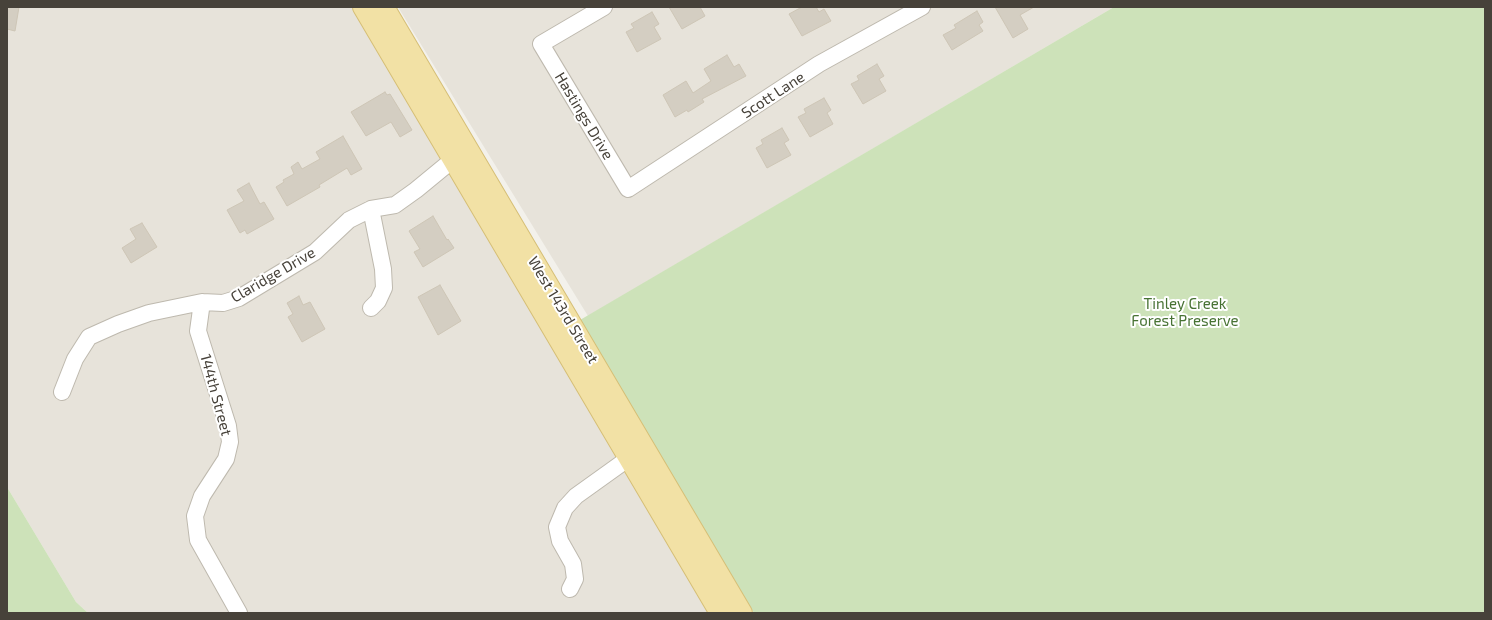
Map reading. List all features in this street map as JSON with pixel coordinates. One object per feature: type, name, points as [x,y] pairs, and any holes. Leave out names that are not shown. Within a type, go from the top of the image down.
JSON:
[{"type":"main road","name":"West 143rd Street","points":[[363,7],[460,154],[742,613]]},
{"type":"main road","name":"West 143rd Street","points":[[384,7],[460,154],[629,458],[720,613]]},
{"type":"street","name":"Hastings Drive","points":[[604,7],[541,44],[628,189]]},
{"type":"street","name":"Scott Lane","points":[[628,189],[819,64],[922,7]]},
{"type":"street","name":"Claridge Drive","points":[[62,392],[75,359],[89,337],[118,324],[149,313],[202,302],[223,303],[239,298],[315,252],[350,220],[370,209],[395,205],[460,154]]},
{"type":"street","points":[[370,209],[383,269],[384,288],[378,301],[371,308]]},
{"type":"street","name":"144th Street","points":[[202,302],[198,332],[228,426],[230,442],[226,458],[202,496],[195,516],[198,540],[239,613]]},
{"type":"street","points":[[570,589],[576,578],[573,564],[560,541],[557,527],[565,508],[576,496],[629,458]]},
{"type":"shaded area","points":[[7,7],[356,7],[713,613],[88,613],[76,602],[7,487]]},
{"type":"shaded area","points":[[398,7],[1114,7],[588,316]]},
{"type":"green space","name":"Tinley Creek Forest Preserve","points":[[1114,7],[1485,7],[1485,613],[754,613],[580,320]]},
{"type":"green space","points":[[7,487],[76,602],[88,613],[7,613]]},
{"type":"building","points":[[7,7],[19,7],[15,31],[7,29]]},
{"type":"building","points":[[669,7],[700,7],[705,16],[682,29]]},
{"type":"building","points":[[802,7],[816,7],[819,12],[824,9],[831,21],[802,36],[789,14]]},
{"type":"building","points":[[995,7],[1034,7],[1020,15],[1028,29],[1013,38]]},
{"type":"building","points":[[977,11],[983,22],[979,25],[983,31],[952,50],[943,35],[956,28],[954,25]]},
{"type":"building","points":[[652,12],[659,24],[654,27],[661,39],[637,52],[626,32],[634,28],[631,24]]},
{"type":"building","points":[[727,55],[734,67],[739,64],[746,76],[702,99],[704,102],[688,112],[687,110],[675,117],[663,95],[686,81],[693,93],[711,81],[704,69]]},
{"type":"building","points":[[877,64],[884,76],[879,79],[886,91],[863,104],[851,84],[859,80],[857,76]]},
{"type":"building","points":[[385,92],[387,95],[390,94],[412,130],[400,137],[391,122],[366,136],[351,112]]},
{"type":"building","points":[[824,98],[831,110],[827,113],[833,124],[810,137],[798,117],[806,113],[804,109]]},
{"type":"building","points":[[782,128],[789,140],[784,143],[791,155],[767,168],[756,148],[763,144],[761,140]]},
{"type":"building","points":[[343,136],[362,169],[351,175],[347,168],[319,185],[320,187],[287,206],[276,187],[284,182],[283,180],[294,174],[291,167],[298,162],[302,169],[320,159],[316,152]]},
{"type":"building","points":[[249,183],[260,204],[264,202],[274,219],[247,234],[245,230],[240,233],[227,210],[244,201],[237,190]]},
{"type":"building","points":[[433,216],[447,240],[448,239],[454,248],[423,267],[414,252],[420,249],[409,231]]},
{"type":"building","points":[[142,223],[157,247],[131,263],[122,248],[136,239],[130,229]]},
{"type":"building","points":[[440,285],[461,321],[438,335],[418,297]]},
{"type":"building","points":[[299,296],[303,305],[310,302],[325,329],[302,342],[288,317],[293,314],[287,303]]}]
